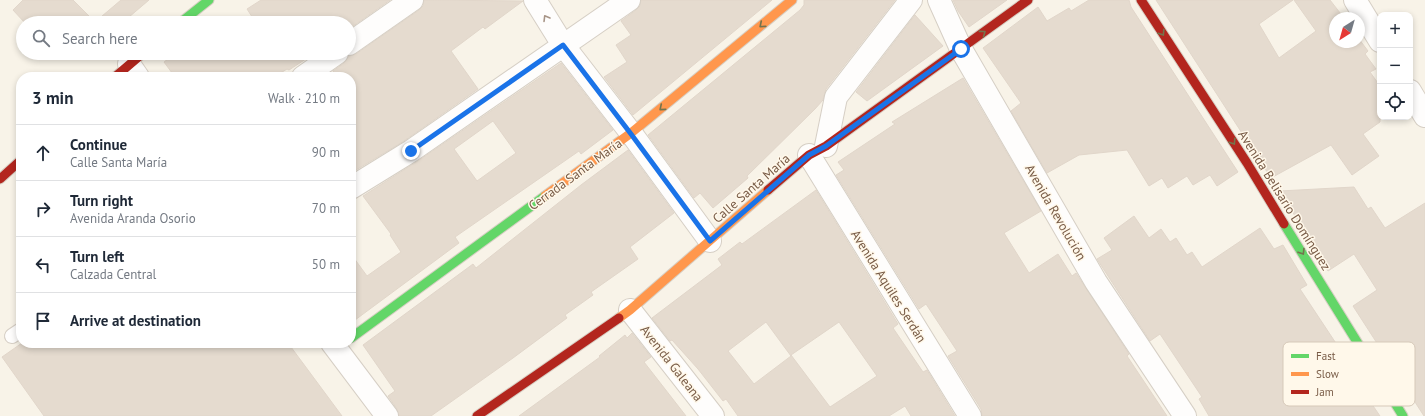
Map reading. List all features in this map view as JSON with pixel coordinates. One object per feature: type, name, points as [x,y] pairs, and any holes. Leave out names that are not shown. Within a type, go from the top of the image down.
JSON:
[{"type":"street","points":[[189,16],[209,0]]},
{"type":"street","points":[[356,39],[412,0]]},
{"type":"street","points":[[535,0],[563,45],[710,241]]},
{"type":"street","points":[[356,185],[411,151],[629,0]]},
{"type":"street","name":"Cerrada Santa María","points":[[356,332],[631,134],[792,0]]},
{"type":"street","points":[[818,151],[836,97],[911,0]]},
{"type":"street","name":"Avenida Revolución","points":[[939,0],[961,49],[1096,282],[1185,416]]},
{"type":"street","name":"Calle Santa María","points":[[477,416],[630,310],[818,151],[1028,0]]},
{"type":"street","name":"Avenida Belisario Domínguez","points":[[1141,0],[1247,163],[1357,342]]},
{"type":"street","points":[[1354,0],[1377,35]]},
{"type":"street","points":[[310,72],[327,60]]},
{"type":"street","points":[[1413,96],[1425,116]]},
{"type":"street","name":"Avenida Aquiles Serdán","points":[[818,151],[970,416]]},
{"type":"street","points":[[0,179],[16,165]]},
{"type":"street","name":"Avenida Galeana","points":[[630,310],[713,416]]},
{"type":"street","points":[[344,348],[387,416]]},
{"type":"street","name":"Avenida Belisario Domínguez","points":[[1397,406],[1403,416]]},
{"type":"building","points":[[23,0],[73,0],[89,16],[19,16],[13,10]]},
{"type":"building","points":[[121,0],[149,0],[130,16],[102,16]]},
{"type":"building","points":[[261,0],[390,0],[356,24],[356,16],[252,16],[247,9]]},
{"type":"building","points":[[424,0],[523,1],[485,29],[483,27],[451,51],[478,89],[404,141],[356,170],[356,72],[333,71],[346,60],[356,60],[356,54],[423,6]]},
{"type":"building","points":[[641,0],[772,0],[633,115],[604,77],[627,62],[616,45],[631,35],[621,21],[640,6]]},
{"type":"building","points":[[804,0],[895,0],[826,89],[823,100],[747,176],[748,178],[713,208],[700,193],[694,198],[648,135],[800,10],[804,5]]},
{"type":"building","points":[[953,0],[1007,0],[969,27],[958,11]]},
{"type":"building","points":[[1089,0],[1129,0],[1131,7],[1238,172],[1217,186],[1210,175],[1193,185],[1187,176],[1168,188],[1162,178],[1149,186],[1127,150],[1079,155],[1047,173],[1011,111],[1021,103],[983,48],[1038,7],[1047,21],[1069,8],[1071,11]]},
{"type":"building","points":[[1156,0],[1293,0],[1259,24],[1279,58],[1316,31],[1294,0],[1330,0],[1339,12],[1329,12],[1329,48],[1365,47],[1368,51],[1365,54],[1376,69],[1370,72],[1377,82],[1377,120],[1380,120],[1380,122],[1363,134],[1379,156],[1352,175],[1331,145],[1271,178]]},
{"type":"building","points":[[915,15],[943,46],[867,101],[856,92]]},
{"type":"building","points":[[167,60],[304,60],[289,70],[287,69],[282,72],[171,72],[164,62]]},
{"type":"building","points":[[561,63],[613,130],[581,154],[579,151],[455,237],[459,243],[356,319],[356,261],[367,276],[401,252],[390,235],[391,234],[363,196],[418,161]],"holes":[[[493,121],[516,153],[477,181],[454,149]]]},
{"type":"building","points":[[963,78],[1041,211],[1004,233],[1029,273],[1058,254],[1072,276],[1076,273],[1129,354],[1127,356],[1167,416],[982,416],[981,409],[948,356],[957,351],[926,304],[919,309],[836,175],[844,170],[838,162],[895,124],[892,122]]},
{"type":"building","points":[[628,150],[674,213],[630,247],[638,259],[591,292],[593,295],[565,315],[567,318],[431,416],[399,416],[397,409],[388,396],[395,391],[363,345],[473,264],[476,268]]},
{"type":"building","points":[[1354,187],[1368,209],[1371,207],[1385,228],[1425,203],[1425,416],[1415,402],[1415,342],[1376,342],[1353,306],[1377,290],[1354,254],[1328,271],[1280,191]]},
{"type":"building","points":[[816,190],[898,324],[893,328],[923,372],[927,370],[955,416],[911,416],[905,406],[889,416],[738,416],[726,399],[723,401],[698,369],[672,340],[670,341],[652,318],[722,265],[718,259],[740,242],[742,244]],"holes":[[[766,322],[791,356],[754,384],[728,351]],[[839,322],[877,376],[830,407],[791,355]]]},
{"type":"building","points":[[1134,216],[1149,238],[1161,229],[1170,242],[1176,238],[1187,255],[1192,252],[1202,267],[1260,228],[1274,249],[1283,245],[1307,285],[1300,289],[1335,342],[1283,342],[1283,406],[1373,406],[1380,416],[1209,416],[1199,399],[1202,397],[1160,334],[1150,341],[1097,259],[1112,250],[1104,238]]},
{"type":"building","points":[[632,333],[651,357],[644,362],[686,416],[519,416],[600,357],[599,356],[625,335],[627,338]]},
{"type":"building","points":[[16,347],[292,348],[342,416],[44,416],[2,357]]},
{"type":"traffic: fast","points":[[189,16],[209,0]]},
{"type":"traffic: fast","points":[[356,334],[545,196]]},
{"type":"traffic: fast","points":[[1284,224],[1357,342]]},
{"type":"traffic: fast","points":[[1397,406],[1403,416]]},
{"type":"traffic: slow","points":[[545,196],[631,133],[792,0]]},
{"type":"traffic: slow","points":[[619,318],[768,190]]},
{"type":"traffic: jam","points":[[768,190],[809,155],[826,146],[1028,0]]},
{"type":"traffic: jam","points":[[1141,0],[1247,163],[1284,224]]},
{"type":"traffic: jam","points":[[121,72],[135,60]]},
{"type":"traffic: jam","points":[[0,179],[16,165]]},
{"type":"traffic: jam","points":[[477,416],[619,318]]},
{"type":"route","points":[[411,151],[563,45],[710,241],[809,155],[826,146],[961,49]]}]
